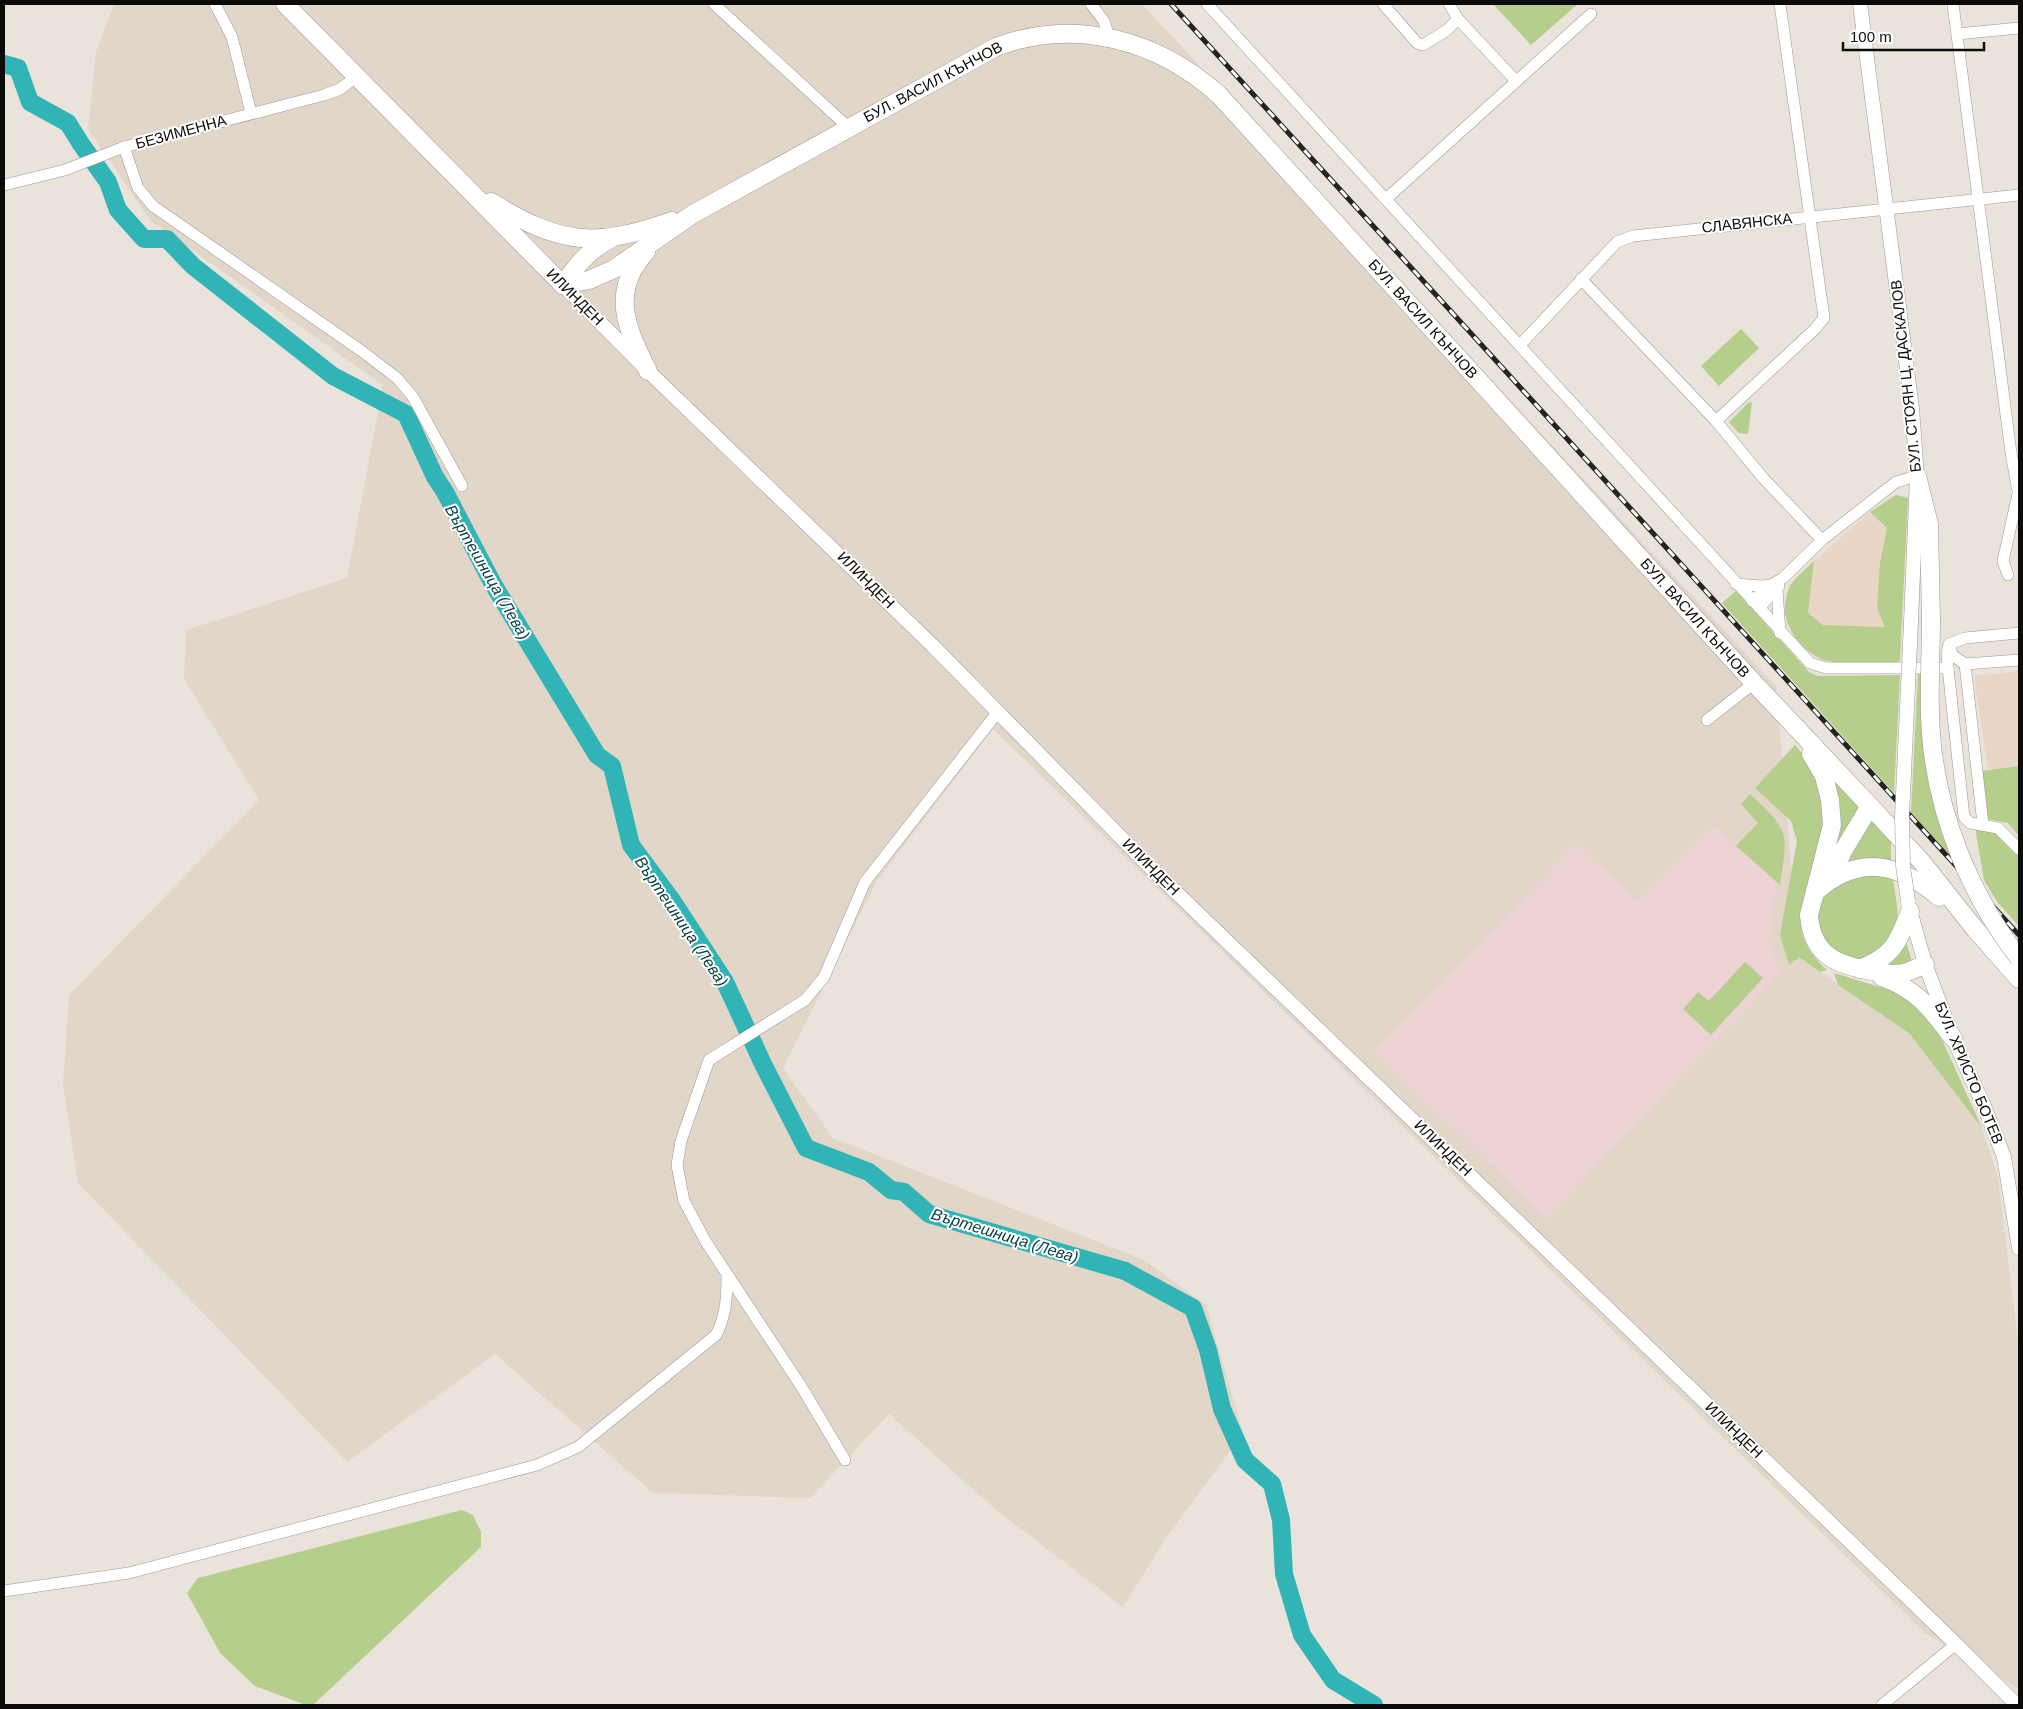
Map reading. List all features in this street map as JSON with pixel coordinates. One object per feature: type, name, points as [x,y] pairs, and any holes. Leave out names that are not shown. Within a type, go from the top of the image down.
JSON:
[{"type":"main road","name":"ИЛИНДЕН","points":[[279,4],[309,30]]},
{"type":"main road","name":"ИЛИНДЕН","points":[[285,4],[563,285]]},
{"type":"main road","name":"БУЛ. ВАСИЛ КЪНЧОВ","points":[[563,285],[589,280],[608,272],[693,214],[986,51],[1009,42],[1057,33],[1109,37],[1140,46],[1158,54],[1192,74],[1219,95],[1754,683],[1870,806],[2019,979]]},
{"type":"main road","name":"БУЛ. ВАСИЛ КЪНЧОВ","points":[[467,188],[516,218],[545,231],[575,238],[614,238],[646,230],[693,214]]},
{"type":"main road","points":[[648,371],[626,322],[625,293],[633,270],[662,235]]},
{"type":"main road","points":[[563,285],[584,256],[614,238]]},
{"type":"main road","points":[[1917,476],[1929,524],[1932,620],[1930,694],[1933,758],[1945,809],[1956,842],[1978,894],[2003,936],[2019,958]]},
{"type":"main road","points":[[1792,724],[1824,776],[1830,800],[1832,825],[1810,915],[1810,926],[1816,944],[1836,962],[1897,982],[1912,991],[1931,1010],[1952,1038]]},
{"type":"main road","points":[[1832,878],[1843,851],[1870,806]]},
{"type":"main road","points":[[1815,892],[1832,878],[1848,871],[1863,867],[1892,869],[1920,881],[1975,929]]},
{"type":"main road","points":[[1860,970],[1873,964],[1892,950],[1909,906]]},
{"type":"main road","points":[[1860,970],[1889,974],[1906,973],[1925,964]]},
{"type":"street","points":[[215,4],[232,37],[251,113]]},
{"type":"street","points":[[714,4],[848,127]]},
{"type":"street","points":[[1091,4],[1104,21],[1109,37]]},
{"type":"street","points":[[1207,4],[1756,604],[1780,633],[1810,663],[1826,668],[1948,668]]},
{"type":"street","points":[[1383,4],[1417,43],[1423,45],[1435,39],[1458,19]]},
{"type":"street","points":[[1449,4],[1458,19],[1516,81]]},
{"type":"street","points":[[1716,421],[1815,330],[1824,318],[1780,4]]},
{"type":"street","name":"БУЛ. СТОЯН Ц. ДАСКАЛОВ","points":[[1860,4],[1912,408],[1917,476],[1902,816],[1903,866],[1909,906]]},
{"type":"street","points":[[1953,4],[2019,495],[2003,561],[2008,575]]},
{"type":"street","points":[[1386,199],[1591,14]]},
{"type":"street","points":[[1957,34],[2019,28]]},
{"type":"street","name":"БЕЗИМЕННА","points":[[4,185],[81,165],[111,150],[340,89],[356,77]]},
{"type":"street","points":[[124,147],[138,188],[153,206],[363,352],[397,378],[413,397],[462,486]]},
{"type":"street","name":"СЛАВЯНСКА","points":[[1520,345],[1580,279],[1617,242],[1633,236],[2019,195]]},
{"type":"street","points":[[1580,279],[1716,421],[1764,479],[1822,540]]},
{"type":"street","name":"ИЛИНДЕН","points":[[563,285],[648,371],[932,645],[1153,870],[2006,1692],[2017,1705]]},
{"type":"street","points":[[1756,604],[1822,540],[1896,482],[1917,476]]},
{"type":"street","points":[[1736,584],[1774,587]]},
{"type":"street","points":[[1774,587],[1780,633]]},
{"type":"street","points":[[1949,644],[1965,638],[2019,633]]},
{"type":"street","points":[[1949,644],[1947,654],[1948,668],[1963,813],[1970,823],[1998,828],[2019,849]]},
{"type":"street","points":[[1949,644],[1952,655],[1965,664],[2019,660]]},
{"type":"street","points":[[1965,664],[1983,824]]},
{"type":"street","points":[[1707,720],[1754,683]]},
{"type":"street","points":[[845,1460],[801,1386],[706,1242],[684,1202],[678,1164],[681,1141],[708,1060],[805,1000],[824,976],[866,882],[997,713]]},
{"type":"street","name":"БУЛ. ХРИСТО БОТЕВ","points":[[1909,906],[1925,964],[1952,1038],[1984,1106],[2004,1158],[2019,1248]]},
{"type":"street","points":[[4,1591],[129,1573],[538,1466],[561,1456],[578,1447],[716,1335],[722,1323],[727,1300],[727,1275]]},
{"type":"street","points":[[1882,1705],[1956,1644]]},
{"type":"street","name":"ИЛИНДЕН","points":[[2006,1692],[2019,1701]]},
{"type":"shaded area","points":[[114,4],[1142,4],[1776,686],[1799,957],[1909,1033],[1982,1128],[1998,1177],[2019,1349],[2019,1689],[1926,1634],[993,729],[877,881],[783,1068],[833,1138],[1144,1260],[1206,1305],[1243,1433],[1164,1541],[1123,1607],[996,1510],[889,1414],[810,1498],[653,1493],[495,1354],[347,1462],[78,1183],[63,1085],[69,995],[259,800],[184,679],[186,630],[347,578],[383,385],[150,220],[88,129],[96,52]]},
{"type":"shaded area","points":[[1870,512],[1887,528],[1880,563],[1885,627],[1823,625],[1808,613],[1814,561]]},
{"type":"shaded area","points":[[2019,671],[2019,766],[1988,770],[1974,676]]},
{"type":"shaded area","points":[[1713,825],[1776,881],[1769,940],[1780,973],[1546,1218],[1374,1051],[1577,844],[1638,901]]},
{"type":"green space","points":[[1493,4],[1578,4],[1531,45]]},
{"type":"green space","points":[[1741,329],[1759,348],[1719,386],[1701,366]]},
{"type":"green space","points":[[1749,402],[1752,403],[1748,434],[1739,433],[1729,422]]},
{"type":"green space","points":[[1896,495],[1908,498],[1900,660],[1897,663],[1853,664],[1820,659],[1800,643],[1790,628],[1785,609],[1790,586],[1814,561],[1808,613],[1823,625],[1885,627],[1877,608],[1880,563],[1887,528],[1870,512]]},
{"type":"green space","points":[[1736,591],[1809,672],[1817,676],[1900,675],[1894,793],[1722,603]]},
{"type":"green space","points":[[1918,672],[1926,672],[1956,862],[1911,812]]},
{"type":"green space","points":[[1795,745],[1812,770],[1827,815],[1827,823],[1805,894],[1801,924],[1804,939],[1812,954],[1827,970],[1820,972],[1799,957],[1789,965],[1780,935],[1797,841],[1791,821],[1755,788]]},
{"type":"green space","points":[[2019,766],[2019,836],[2008,823],[1988,819],[1981,771]]},
{"type":"green space","points":[[1827,770],[1862,809],[1834,853],[1839,830],[1839,811],[1838,801]]},
{"type":"green space","points":[[1750,794],[1773,816],[1783,834],[1785,843],[1780,885],[1736,846],[1758,823],[1741,804]]},
{"type":"green space","points":[[1871,820],[1891,841],[1891,866],[1845,866]]},
{"type":"green space","points":[[1975,827],[1996,833],[2019,855],[2019,926],[1998,903],[1984,880]]},
{"type":"green space","points":[[1862,874],[1893,877],[1897,920],[1892,936],[1887,944],[1874,956],[1858,961],[1843,958],[1826,946],[1817,919],[1819,906],[1835,884]]},
{"type":"green space","points":[[1905,938],[1913,965],[1881,969]]},
{"type":"green space","points":[[1745,962],[1763,978],[1711,1035],[1683,1009],[1698,992],[1709,1001]]},
{"type":"green space","points":[[1834,973],[1899,993],[1925,1012],[1943,1042],[1982,1128],[1909,1033],[1838,985]]},
{"type":"green space","points":[[462,1510],[473,1515],[481,1532],[481,1547],[313,1705],[306,1705],[255,1686],[220,1653],[187,1593],[198,1578]]},
{"type":"waterway","name":"Въртешница (Лева)","points":[[4,64],[18,68],[30,102],[68,123],[108,182],[118,210],[144,239],[167,239],[193,266],[333,376],[406,414],[435,477],[445,492],[493,584],[597,755],[612,766],[631,845],[671,899],[725,982],[763,1064],[806,1148],[869,1172],[891,1190],[904,1192],[929,1214],[1125,1271],[1193,1308],[1208,1350],[1222,1409],[1245,1460],[1272,1484],[1281,1520],[1284,1574],[1302,1635],[1333,1680],[1374,1705]]},
{"type":"railway","points":[[1171,4],[2019,935]]}]
